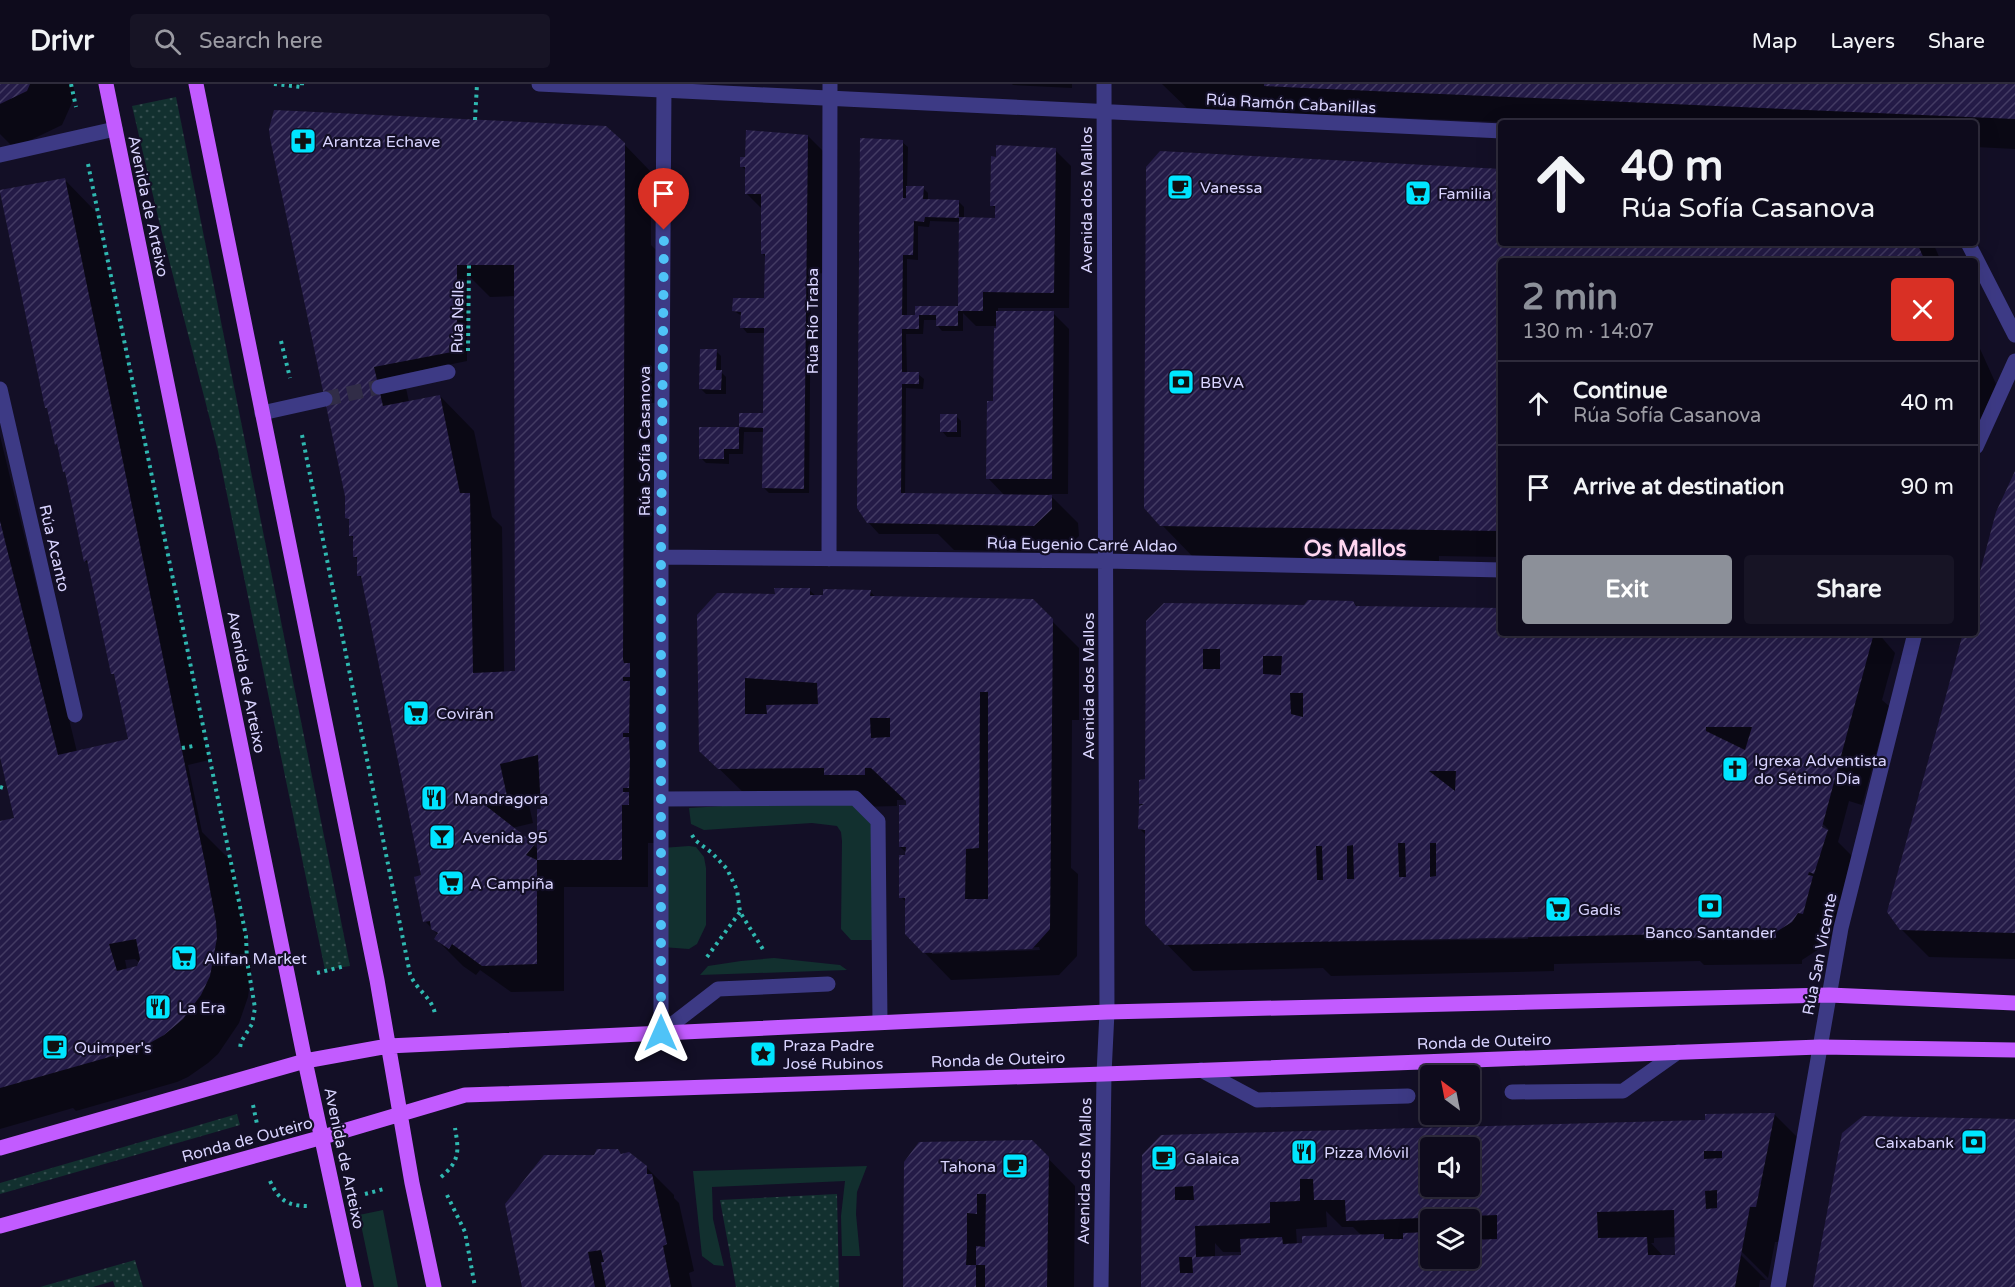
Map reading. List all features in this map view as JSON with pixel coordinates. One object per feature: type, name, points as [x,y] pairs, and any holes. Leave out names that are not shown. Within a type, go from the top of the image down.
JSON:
[{"type":"main road","name":"Avenida de Arteixo","points":[[106,84],[305,1060],[354,1287]]},
{"type":"main road","points":[[196,84],[375,970],[412,1183],[434,1287]]},
{"type":"main road","points":[[0,1148],[305,1060],[388,1046],[1107,1012],[1829,995],[2015,1003]]},
{"type":"main road","name":"Ronda de Outeiro","points":[[0,1226],[323,1137],[465,1095],[1820,1047],[2015,1050]]},
{"type":"street","name":"Rúa Ramón Cabanillas","points":[[539,84],[830,91],[1104,112],[1498,131]]},
{"type":"street","name":"Avenida dos Mallos","points":[[1101,1287],[1107,1012],[1104,84]]},
{"type":"street","name":"Rúa Sofía Casanova","points":[[662,799],[664,87]]},
{"type":"street","name":"Rúa Río Traba","points":[[829,559],[830,91]]},
{"type":"street","points":[[0,155],[115,129]]},
{"type":"street","points":[[1978,263],[2015,335]]},
{"type":"street","points":[[1978,443],[2015,361]]},
{"type":"street","points":[[379,387],[448,372]]},
{"type":"street","name":"Rúa Acanto","points":[[0,389],[75,715]]},
{"type":"street","points":[[262,413],[325,399]]},
{"type":"street","name":"Rúa Eugenio Carré Aldao","points":[[661,557],[1106,561],[1498,570]]},
{"type":"street","name":"Rúa San Vicente","points":[[1778,1287],[1840,928],[1914,636]]},
{"type":"street","points":[[661,1033],[662,799],[855,798],[878,821],[880,1022]]},
{"type":"street","points":[[661,1033],[718,989],[828,984]]},
{"type":"street","points":[[1512,1092],[1623,1091],[1678,1052]]},
{"type":"street","points":[[1201,1070],[1257,1100],[1408,1096]]},
{"type":"path","points":[[71,84],[246,936],[247,961],[252,987]]},
{"type":"path","points":[[274,84],[274,86],[302,87],[302,84]]},
{"type":"path","points":[[475,120],[477,84]]},
{"type":"path","name":"Rúa Nelle","points":[[468,359],[469,265]]},
{"type":"path","points":[[280,337],[296,405],[406,953]]},
{"type":"path","points":[[182,748],[194,746]]},
{"type":"path","points":[[0,788],[7,789]]},
{"type":"path","points":[[688,798],[688,826],[695,840],[727,869],[737,890],[740,912],[764,951]]},
{"type":"path","points":[[707,957],[740,912]]},
{"type":"path","points":[[309,1206],[441,1177],[465,1232],[475,1287]]},
{"type":"green space","points":[[176,97],[350,966],[325,970],[218,451],[132,106]]},
{"type":"green space","points":[[855,798],[878,821],[879,940],[851,940],[841,929],[842,841],[841,832],[837,826],[812,823],[704,830],[691,824],[689,808]]},
{"type":"green space","points":[[696,847],[704,857],[706,925],[697,944],[689,949],[662,947],[662,848]]},
{"type":"green space","points":[[774,958],[840,965],[847,970],[700,975],[708,966]]},
{"type":"green space","points":[[237,1114],[240,1125],[0,1194],[0,1183]]},
{"type":"green space","points":[[867,1166],[857,1192],[856,1214],[860,1256],[842,1256],[841,1216],[845,1181],[712,1187],[713,1219],[724,1266],[714,1265],[702,1256],[693,1171]]},
{"type":"green space","points":[[837,1194],[839,1287],[736,1287],[720,1200]]},
{"type":"green space","points":[[383,1210],[398,1287],[374,1287],[359,1215]]},
{"type":"green space","points":[[135,1260],[143,1287],[115,1287],[113,1281],[93,1287],[40,1287]]},
{"type":"building","points":[[0,84],[30,84],[27,91],[0,104]]},
{"type":"building","points":[[1264,84],[2015,84],[2015,119],[1305,88],[1264,86]]},
{"type":"building","points":[[274,110],[606,126],[625,143],[623,659],[624,663],[630,663],[630,677],[623,677],[623,681],[630,681],[629,733],[623,733],[623,737],[629,737],[630,759],[629,788],[623,788],[623,792],[629,792],[629,805],[622,805],[622,860],[537,860],[537,964],[482,966],[452,944],[449,949],[434,939],[438,933],[431,929],[430,921],[423,922],[414,877],[421,875],[361,576],[357,576],[357,557],[353,557],[353,536],[349,536],[349,519],[345,518],[345,496],[269,129]],"holes":[[[457,265],[514,265],[515,671],[473,673],[470,493],[460,493],[440,395],[383,406],[374,367],[457,351]],[[538,755],[541,809],[537,809],[537,860],[526,855],[535,844],[481,802],[507,796],[500,764]]]},
{"type":"building","points":[[746,130],[808,135],[804,489],[762,488],[763,428],[739,427],[739,413],[763,413],[764,328],[740,328],[741,312],[732,311],[733,298],[764,298],[765,254],[761,254],[761,194],[745,194],[745,167],[740,167],[740,157],[745,157]]},
{"type":"building","points":[[860,138],[903,140],[903,198],[906,198],[906,186],[924,186],[923,199],[959,200],[959,217],[995,218],[995,206],[990,206],[991,156],[996,157],[996,145],[1056,148],[1054,293],[983,292],[983,311],[958,311],[958,326],[936,326],[936,315],[919,315],[919,329],[902,329],[902,372],[919,372],[919,384],[902,384],[901,493],[1052,495],[1052,509],[1034,526],[867,523],[857,508]],"holes":[[[925,217],[959,218],[958,306],[915,306],[915,315],[902,315],[903,255],[913,255],[914,221],[924,222]]]},
{"type":"building","points":[[1160,151],[1498,169],[1498,246],[1918,246],[1924,258],[1498,258],[1498,531],[1160,526],[1144,508],[1146,167]]},
{"type":"building","points":[[65,178],[205,863],[217,938],[210,976],[201,995],[183,1019],[164,1035],[141,1048],[0,1088],[0,821],[14,818],[0,757],[0,521],[58,755],[128,739],[114,674],[111,674],[87,560],[84,562],[65,472],[63,472],[57,444],[55,445],[47,408],[45,408],[0,190]],"holes":[[[136,939],[140,959],[137,966],[117,971],[109,944]]]},
{"type":"building","points":[[996,311],[1054,311],[1052,479],[986,479],[987,401],[993,401]]},
{"type":"building","points":[[700,349],[717,349],[716,370],[722,370],[721,390],[699,389]]},
{"type":"building","points":[[940,414],[957,414],[957,432],[940,432]]},
{"type":"building","points":[[699,427],[739,427],[739,449],[724,449],[724,459],[699,459]]},
{"type":"building","points":[[2015,471],[2015,933],[1900,930],[1887,912],[1962,636],[1978,636],[1978,580],[1996,512]]},
{"type":"building","points":[[774,588],[810,588],[810,595],[823,595],[823,589],[871,590],[870,596],[1033,599],[1053,619],[1050,929],[1032,949],[923,953],[905,934],[905,898],[899,898],[899,855],[905,855],[906,847],[899,847],[899,805],[906,805],[906,801],[871,768],[865,768],[865,775],[824,775],[824,768],[718,769],[699,751],[697,615],[717,593],[775,594]],"holes":[[[745,678],[817,683],[818,704],[766,705],[767,714],[745,714]],[[980,692],[988,692],[988,899],[965,899],[966,849],[979,848]],[[870,718],[890,718],[890,737],[871,738]]]},
{"type":"building","points":[[1308,600],[1353,601],[1356,606],[1498,608],[1498,636],[1873,636],[1822,827],[1828,830],[1814,874],[1809,872],[1808,875],[1813,876],[1803,914],[1798,913],[1792,922],[1776,932],[1776,938],[1747,938],[1746,933],[1746,937],[1675,938],[1675,934],[1165,945],[1145,924],[1145,830],[1138,829],[1139,806],[1144,804],[1139,804],[1139,780],[1145,779],[1146,621],[1164,603],[1304,605]],"holes":[[[1203,649],[1220,649],[1220,669],[1203,669]],[[1263,656],[1282,656],[1281,675],[1263,674]],[[1290,693],[1303,693],[1303,717],[1291,714]],[[1706,727],[1752,727],[1745,750],[1706,731]],[[1429,771],[1456,771],[1455,791]],[[1398,843],[1405,843],[1406,877],[1399,877]],[[1430,843],[1436,843],[1436,876],[1430,877]],[[1353,845],[1354,879],[1347,879],[1347,846]],[[1316,846],[1322,846],[1323,880],[1317,880]]]},
{"type":"building","points":[[1775,1113],[1756,1207],[1750,1207],[1735,1287],[1141,1287],[1142,1155],[1161,1135],[1705,1120],[1705,1114]],"holes":[[[1704,1151],[1722,1151],[1722,1158],[1704,1159]],[[1300,1179],[1313,1179],[1314,1200],[1345,1200],[1346,1221],[1420,1218],[1420,1209],[1480,1209],[1480,1216],[1497,1215],[1497,1239],[1480,1240],[1480,1269],[1420,1269],[1420,1232],[1403,1233],[1403,1239],[1384,1239],[1384,1234],[1302,1236],[1302,1243],[1283,1244],[1282,1237],[1240,1239],[1241,1255],[1196,1257],[1195,1226],[1270,1223],[1270,1202],[1300,1201]],[[1193,1186],[1194,1200],[1175,1200],[1175,1187]],[[1717,1190],[1717,1208],[1706,1209],[1705,1191]],[[1674,1210],[1675,1255],[1648,1255],[1647,1237],[1598,1238],[1597,1212]],[[1179,1257],[1192,1257],[1193,1273],[1180,1273]]]},
{"type":"building","points":[[1863,1116],[2015,1119],[2015,1287],[1813,1287],[1842,1133]]},
{"type":"building","points":[[1032,1140],[1049,1157],[1047,1287],[985,1287],[985,1265],[976,1265],[976,1287],[903,1287],[904,1162],[919,1142]],"holes":[[[977,1194],[986,1194],[985,1247],[976,1246],[976,1265],[966,1265],[967,1213],[977,1214]]]},
{"type":"building","points":[[597,1149],[618,1149],[621,1154],[629,1152],[647,1166],[647,1174],[652,1174],[667,1244],[663,1246],[671,1287],[606,1287],[601,1250],[588,1252],[595,1287],[522,1287],[505,1204],[544,1155],[594,1155]]},
{"type":"tunnel","points":[[325,399],[379,387]]},
{"type":"place","name":"Arantza Echave","points":[[303,141]]},
{"type":"place","name":"Vanessa","points":[[1180,187]]},
{"type":"place","name":"Familia","points":[[1418,193]]},
{"type":"place","name":"BBVA","points":[[1181,382]]},
{"type":"place","name":"Covirán","points":[[416,713]]},
{"type":"place","name":"Igrexa Adventista do Sétimo Día","points":[[1735,769]]},
{"type":"place","name":"Mandragora","points":[[434,798]]},
{"type":"place","name":"Avenida 95","points":[[442,837]]},
{"type":"place","name":"A Campiña","points":[[451,883]]},
{"type":"place","name":"Banco Santander","points":[[1710,906]]},
{"type":"place","name":"Gadis","points":[[1558,909]]},
{"type":"place","name":"Alifan Market","points":[[184,958]]},
{"type":"place","name":"La Era","points":[[158,1007]]},
{"type":"place","name":"Quimper's","points":[[55,1047]]},
{"type":"place","name":"Praza Padre José Rubinos","points":[[763,1054]]},
{"type":"place","name":"Caixabank","points":[[1974,1142]]},
{"type":"place","name":"Pizza Móvil","points":[[1304,1152]]},
{"type":"place","name":"Galaica","points":[[1164,1158]]},
{"type":"place","name":"Tahona","points":[[1015,1166]]},
{"type":"district","name":"Os Mallos","points":[[1355,548]]},
{"type":"route","points":[[661,1033],[664,230]]}]
